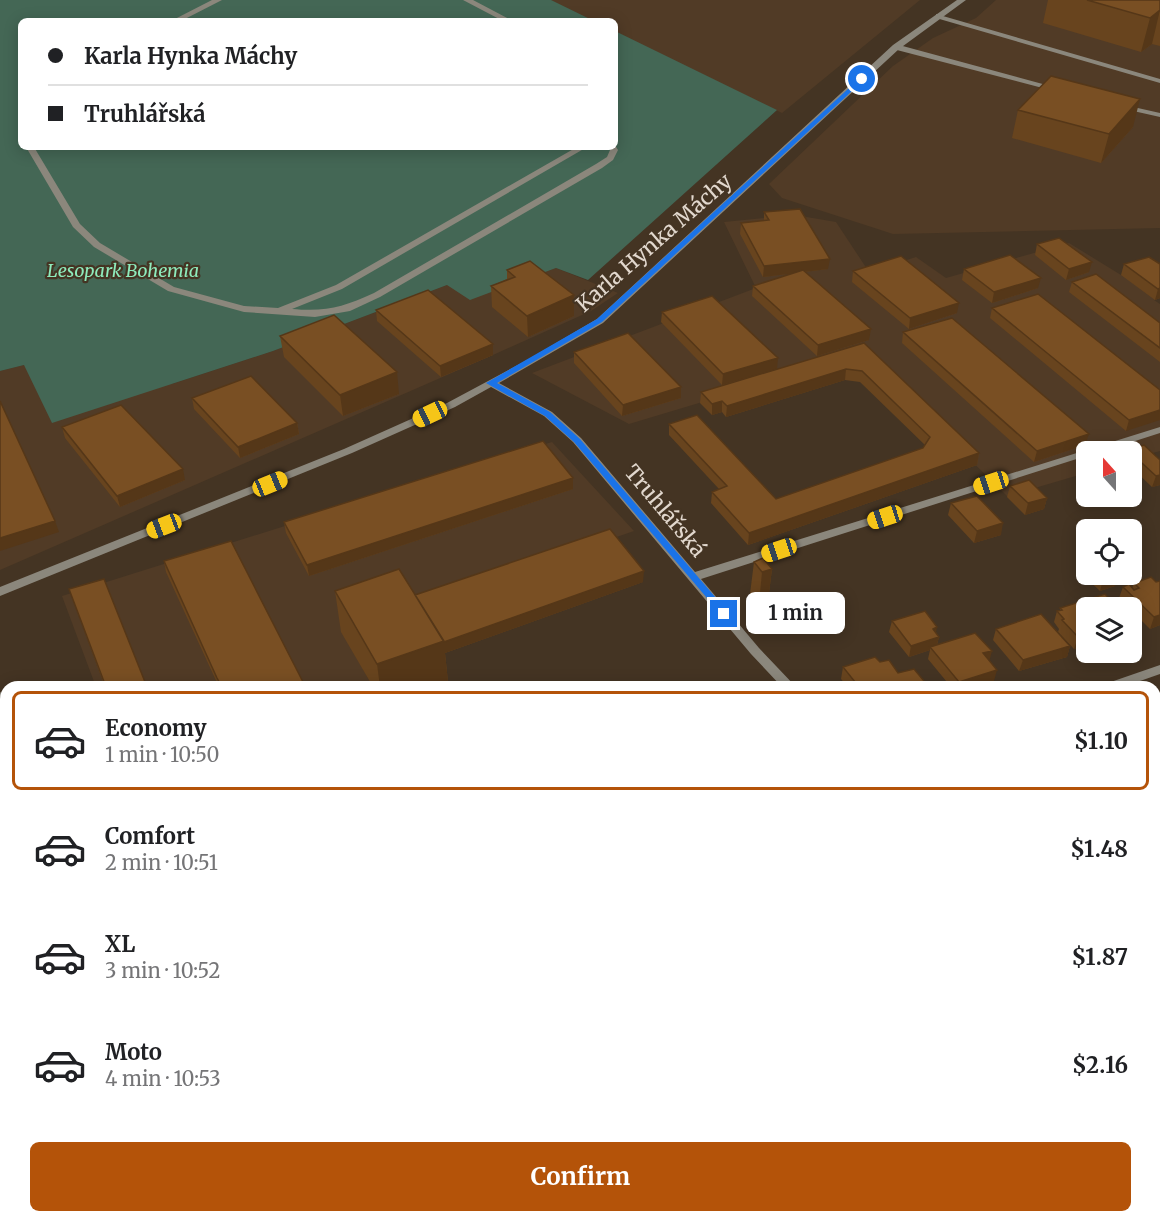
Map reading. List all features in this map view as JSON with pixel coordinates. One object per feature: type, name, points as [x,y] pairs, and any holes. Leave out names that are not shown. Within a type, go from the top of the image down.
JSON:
[{"type":"street","points":[[181,18],[218,0]]},
{"type":"street","points":[[467,0],[503,18]]},
{"type":"street","name":"Karla Hynka Máchy","points":[[0,592],[348,451],[451,405],[600,321],[896,47],[962,0]]},
{"type":"street","points":[[939,16],[1160,81]]},
{"type":"street","points":[[896,47],[1068,91]]},
{"type":"street","points":[[1114,103],[1160,115]]},
{"type":"street","points":[[32,150],[76,225],[97,245],[171,289],[243,309],[276,312],[331,312],[347,309],[378,295],[599,166],[610,158],[612,150]]},
{"type":"street","points":[[276,312],[339,287],[578,150]]},
{"type":"street","name":"Truhlářská","points":[[490,383],[548,414],[577,440],[755,651],[784,681]]},
{"type":"street","points":[[1124,441],[1160,430]]},
{"type":"street","points":[[694,577],[1076,455]]},
{"type":"street","points":[[1126,681],[1160,669]]},
{"type":"shaded area","points":[[550,0],[920,0],[782,113],[618,33],[618,18],[587,18]]},
{"type":"shaded area","points":[[996,0],[1160,0],[1160,228],[893,234],[782,198],[769,184],[893,66],[933,38],[976,18]]},
{"type":"shaded area","points":[[795,215],[836,222],[869,272],[916,257],[946,278],[1069,243],[1121,275],[1146,267],[1160,298],[1154,300],[1160,304],[1160,451],[1142,456],[1142,441],[1076,441],[1076,476],[1007,496],[863,354],[629,424],[532,373],[756,288],[724,222]]},
{"type":"shaded area","points":[[556,268],[618,293],[591,311],[493,355],[0,570],[0,371],[24,365],[172,384],[273,351],[447,285],[516,282]]},
{"type":"shaded area","points":[[552,442],[634,531],[342,632],[370,681],[94,681],[62,596]]},
{"type":"green space","name":"Lesopark Bohemia","points":[[0,0],[551,0],[588,18],[18,18],[18,150],[618,150],[618,32],[777,110],[588,280],[556,268],[470,300],[447,285],[273,351],[52,423],[24,365],[0,371]]},
{"type":"building","points":[[1087,0],[1160,0],[1160,10],[1150,18]]},
{"type":"building","points":[[1051,76],[1140,99],[1109,134],[1018,110]]},
{"type":"building","points":[[800,209],[830,259],[764,266],[741,223],[769,220],[764,212]]},
{"type":"building","points":[[1059,238],[1092,262],[1069,269],[1037,244]]},
{"type":"building","points":[[1010,255],[1041,278],[994,292],[964,269]]},
{"type":"building","points":[[901,256],[959,303],[910,318],[853,271]]},
{"type":"building","points":[[1149,257],[1160,264],[1160,288],[1158,289],[1124,264]]},
{"type":"building","points":[[530,261],[574,295],[527,316],[491,286],[515,277],[507,270]]},
{"type":"building","points":[[803,270],[871,329],[818,345],[753,286]]},
{"type":"building","points":[[1096,274],[1160,323],[1160,348],[1072,282]]},
{"type":"building","points":[[428,290],[493,344],[440,366],[376,310]]},
{"type":"building","points":[[1038,294],[1160,390],[1160,410],[1129,420],[992,308]]},
{"type":"building","points":[[712,296],[778,358],[723,374],[662,312]]},
{"type":"building","points":[[334,315],[397,372],[340,395],[280,336]]},
{"type":"building","points":[[952,318],[1089,434],[1037,451],[903,332]]},
{"type":"building","points":[[628,333],[681,387],[623,405],[574,352]]},
{"type":"building","points":[[864,343],[979,453],[749,533],[712,492],[727,486],[669,424],[697,415],[776,499],[923,448],[930,437],[862,371],[846,369],[727,406],[722,401],[712,404],[701,392]]},
{"type":"building","points":[[251,376],[297,423],[238,447],[192,398]]},
{"type":"building","points":[[0,401],[55,521],[0,538]]},
{"type":"building","points":[[121,405],[183,469],[117,496],[62,427]]},
{"type":"building","points":[[543,441],[573,478],[307,565],[284,522]]},
{"type":"building","points":[[1142,446],[1160,460],[1160,475],[1156,476],[1142,463]]},
{"type":"building","points":[[1029,480],[1047,498],[1028,503],[1010,486]]},
{"type":"building","points":[[977,496],[1003,523],[977,531],[951,503]]},
{"type":"building","points":[[610,529],[644,571],[444,642],[415,595]]},
{"type":"building","points":[[231,541],[302,681],[219,681],[164,561]]},
{"type":"building","points":[[763,558],[772,569],[762,572],[754,562]]},
{"type":"building","points":[[399,569],[444,641],[377,664],[335,591]]},
{"type":"building","points":[[1151,577],[1156,582],[1160,581],[1160,615],[1154,617],[1142,605],[1142,597],[1133,597],[1123,587],[1130,585],[1134,590],[1139,588],[1136,585],[1142,585],[1142,580]]},
{"type":"building","points":[[104,579],[145,681],[104,681],[69,589]]},
{"type":"building","points":[[1076,603],[1076,635],[1062,620],[1064,619],[1057,611],[1062,610],[1060,608]]},
{"type":"building","points":[[925,611],[937,627],[933,629],[939,637],[911,646],[892,621]]},
{"type":"building","points":[[1041,614],[1070,646],[1023,660],[996,629]]},
{"type":"building","points":[[975,633],[992,651],[983,653],[997,670],[958,681],[930,647]]},
{"type":"building","points":[[875,657],[880,662],[889,660],[898,673],[914,669],[924,681],[854,681],[843,667]]},
{"type":"route","points":[[724,614],[577,440],[548,414],[490,383],[533,361],[600,321],[862,79]]}]
